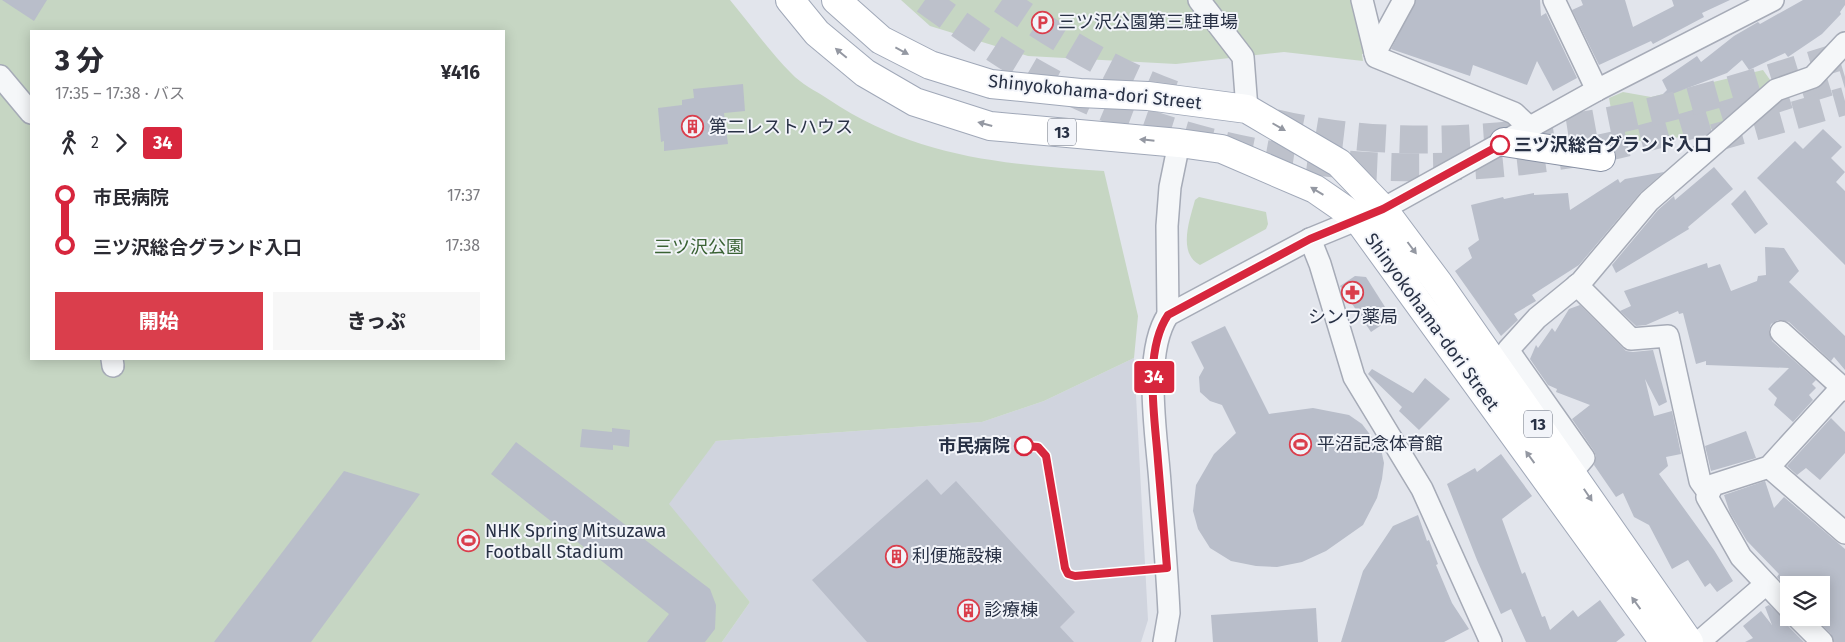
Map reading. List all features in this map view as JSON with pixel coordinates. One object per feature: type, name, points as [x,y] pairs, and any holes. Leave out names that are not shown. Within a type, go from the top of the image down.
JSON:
[{"type":"main road","name":"Shinyokohama-dori Street","points":[[790,0],[817,33],[865,73],[915,102],[990,126],[1179,143],[1222,149],[1275,170],[1315,189],[1358,218],[1664,642]]},
{"type":"main road","name":"Shinyokohama-dori Street","points":[[836,0],[881,40],[930,65],[991,84],[1080,93],[1148,96],[1247,109],[1339,163],[1383,209],[1572,472],[1689,642]]},
{"type":"main road","points":[[1504,142],[1601,157]]},
{"type":"street","points":[[1199,0],[1243,57],[1247,109]]},
{"type":"street","points":[[1362,0],[1376,57],[1514,113],[1529,127]]},
{"type":"street","points":[[1375,54],[1404,0]]},
{"type":"street","points":[[1554,0],[1597,90]]},
{"type":"street","points":[[1164,642],[1169,612],[1153,388],[1157,340],[1161,325],[1168,315],[1310,239],[1383,209],[1597,90],[1773,0]]},
{"type":"street","points":[[1572,472],[1584,458],[1508,350],[1537,318],[1577,285],[1649,201],[1690,163],[1776,90],[1813,77],[1845,43]]},
{"type":"street","points":[[0,76],[30,112]]},
{"type":"street","points":[[1168,315],[1170,187],[1179,143]]},
{"type":"street","points":[[1310,239],[1320,264],[1354,377],[1422,490],[1491,642]]},
{"type":"street","points":[[1577,285],[1631,339],[1668,336],[1700,481],[1708,492]]},
{"type":"street","points":[[1780,599],[1741,557],[1707,498],[1708,492],[1713,485],[1769,467],[1844,389],[1781,332]]},
{"type":"street","points":[[1769,467],[1845,533]]},
{"type":"street","points":[[1700,642],[1766,584]]},
{"type":"street","points":[[1806,626],[1822,642]]},
{"type":"shaded area","points":[[1134,358],[1148,620],[1141,642],[722,642],[750,602],[666,503],[716,441],[982,422],[1044,401]]},
{"type":"green space","name":"三ツ沢公園","points":[[0,0],[730,0],[775,56],[799,81],[861,119],[927,146],[961,154],[995,161],[1104,171],[1138,316],[1134,358],[1044,401],[982,422],[716,441],[669,504],[750,602],[722,642],[0,642]]},
{"type":"green space","points":[[901,0],[1363,0],[1376,57],[1362,54],[1363,61],[1284,52],[1176,64],[1028,56],[930,26]]},
{"type":"green space","points":[[1763,70],[1773,84],[1723,126],[1671,139],[1617,142],[1609,98],[1623,92],[1651,97]]},
{"type":"green space","points":[[1199,197],[1266,212],[1268,224],[1266,229],[1200,265],[1193,260],[1187,244],[1190,216],[1195,200]]},
{"type":"building","points":[[2,0],[47,0],[34,21]]},
{"type":"building","points":[[1416,0],[1540,0],[1541,16],[1546,13],[1577,78],[1553,91],[1537,61],[1527,85],[1473,65],[1470,76],[1391,49]]},
{"type":"building","points":[[1581,0],[1625,0],[1633,27],[1674,6],[1672,0],[1730,0],[1702,13],[1704,17],[1653,44],[1651,41],[1599,65],[1572,10],[1583,5]]},
{"type":"building","points":[[1803,0],[1845,0],[1845,5],[1840,12],[1841,14],[1822,34],[1788,57],[1785,53],[1749,70],[1742,60],[1727,73],[1664,97],[1663,94],[1667,90],[1662,80],[1697,56],[1701,62],[1734,36]]},
{"type":"building","name":"第二レストハウス","points":[[743,84],[745,111],[724,113],[728,144],[664,151],[664,141],[661,142],[658,108],[682,105],[682,100],[694,98],[693,89]]},
{"type":"building","points":[[1823,129],[1842,147],[1831,158],[1845,172],[1836,182],[1845,191],[1845,265],[1757,178],[1795,141],[1803,149]]},
{"type":"building","points":[[1714,167],[1733,189],[1688,227],[1689,229],[1616,273],[1612,265],[1658,210],[1674,196],[1675,200]]},
{"type":"building","points":[[1664,172],[1640,193],[1579,265],[1532,295],[1536,301],[1514,314],[1518,320],[1501,336],[1455,271],[1472,258],[1468,248],[1479,240],[1471,205],[1503,197],[1504,199],[1534,193],[1534,195],[1568,193],[1570,210],[1618,179],[1620,183],[1625,179]]},
{"type":"building","points":[[1745,190],[1768,224],[1755,234],[1731,204]]},
{"type":"building","points":[[1765,247],[1784,248],[1799,271],[1789,282],[1845,336],[1845,370],[1834,357],[1831,361],[1789,322],[1778,320],[1771,324],[1769,330],[1772,341],[1816,380],[1812,384],[1816,388],[1809,395],[1813,400],[1793,422],[1774,405],[1777,398],[1768,389],[1789,368],[1706,365],[1706,361],[1696,364],[1683,313],[1679,314],[1678,311],[1646,325],[1636,326],[1620,311],[1631,306],[1624,291],[1707,263],[1708,268],[1720,264],[1731,291],[1757,281],[1758,276],[1766,275]]},
{"type":"building","points":[[1355,276],[1366,277],[1392,318],[1371,332],[1340,286]]},
{"type":"building","points":[[1580,305],[1626,351],[1653,350],[1667,402],[1659,406],[1645,379],[1654,416],[1672,411],[1681,454],[1666,457],[1668,466],[1659,474],[1714,550],[1733,581],[1717,592],[1710,583],[1705,587],[1688,560],[1672,569],[1649,525],[1634,517],[1623,493],[1616,497],[1594,465],[1596,456],[1594,451],[1572,419],[1590,405],[1556,392],[1557,389],[1548,385],[1530,359],[1536,345],[1538,348],[1552,328],[1555,332],[1569,309]]},
{"type":"building","name":"平沼記念体育館","points":[[1225,326],[1269,414],[1313,408],[1349,415],[1362,424],[1381,449],[1384,463],[1382,479],[1377,498],[1363,525],[1326,551],[1302,562],[1277,567],[1256,566],[1231,561],[1210,548],[1198,529],[1193,511],[1196,485],[1214,454],[1236,433],[1222,405],[1210,401],[1200,392],[1199,377],[1204,368],[1191,342]]},
{"type":"building","points":[[1372,369],[1413,393],[1425,378],[1450,399],[1419,430],[1399,411],[1402,407],[1368,374]]},
{"type":"building","points":[[1831,418],[1845,432],[1845,453],[1820,480],[1806,468],[1797,475],[1787,466]]},
{"type":"building","points":[[612,428],[630,430],[629,447],[613,445],[613,450],[580,447],[582,429],[612,432]]},
{"type":"building","points":[[1746,431],[1756,458],[1711,471],[1705,446]]},
{"type":"building","points":[[516,442],[710,589],[716,605],[715,629],[705,642],[647,642],[669,614],[491,474]]},
{"type":"building","points":[[1501,454],[1532,496],[1502,519],[1522,574],[1525,572],[1542,617],[1545,616],[1550,630],[1573,610],[1578,617],[1600,600],[1625,635],[1616,642],[1526,642],[1511,609],[1501,614],[1447,484],[1475,468],[1477,472]]},
{"type":"building","points":[[344,471],[420,494],[311,642],[214,642]]},
{"type":"building","points":[[927,479],[941,495],[956,481],[1075,612],[1060,627],[1074,642],[867,642],[812,580]]},
{"type":"building","points":[[1765,481],[1774,508],[1784,497],[1845,549],[1845,642],[1834,642],[1831,634],[1823,626],[1830,626],[1830,576],[1780,576],[1780,580],[1777,577],[1779,574],[1747,541],[1730,513],[1724,495]]},
{"type":"building","points":[[1418,515],[1452,603],[1469,629],[1444,642],[1341,642],[1363,571],[1393,526]]},
{"type":"building","points":[[1769,605],[1780,615],[1780,626],[1789,626],[1804,642],[1745,642],[1753,638],[1743,626],[1761,611],[1772,625],[1765,607]]},
{"type":"building","points":[[1316,608],[1318,642],[1213,642],[1211,615]]},
{"type":"tunnel","points":[[925,0],[993,48],[1046,80],[1130,117],[1197,139],[1265,154],[1335,164],[1406,167],[1476,165],[1547,158],[1645,138],[1703,122],[1845,77]]},
{"type":"tunnel","points":[[1002,0],[1087,54],[1132,77],[1178,96]]},
{"type":"tunnel","points":[[1275,123],[1361,137],[1405,139],[1493,137],[1537,132],[1580,126],[1651,112],[1735,89],[1845,55]]},
{"type":"tunnel","points":[[1714,138],[1845,101]]},
{"type":"bus line","name":"34","points":[[1024,446],[1032,445],[1038,447],[1043,450],[1046,456],[1065,568],[1068,574],[1075,576],[1167,568],[1153,388],[1157,340],[1161,325],[1168,315],[1310,239],[1383,209],[1500,145]]},
{"type":"place","name":"三ツ沢公園第三駐車場","points":[[1042,22]]},
{"type":"place","name":"第二レストハウス","points":[[693,127]]},
{"type":"place","name":"三ツ沢総合グランド入口","points":[[1500,145]]},
{"type":"place","name":"シンワ薬局","points":[[1353,292]]},
{"type":"place","name":"平沼記念体育館","points":[[1301,444]]},
{"type":"place","name":"市民病院","points":[[1024,446]]},
{"type":"place","name":"NHK Spring Mitsuzawa Football Stadium","points":[[469,541]]},
{"type":"place","name":"利便施設棟","points":[[896,556]]},
{"type":"place","name":"診療棟","points":[[968,610]]}]
